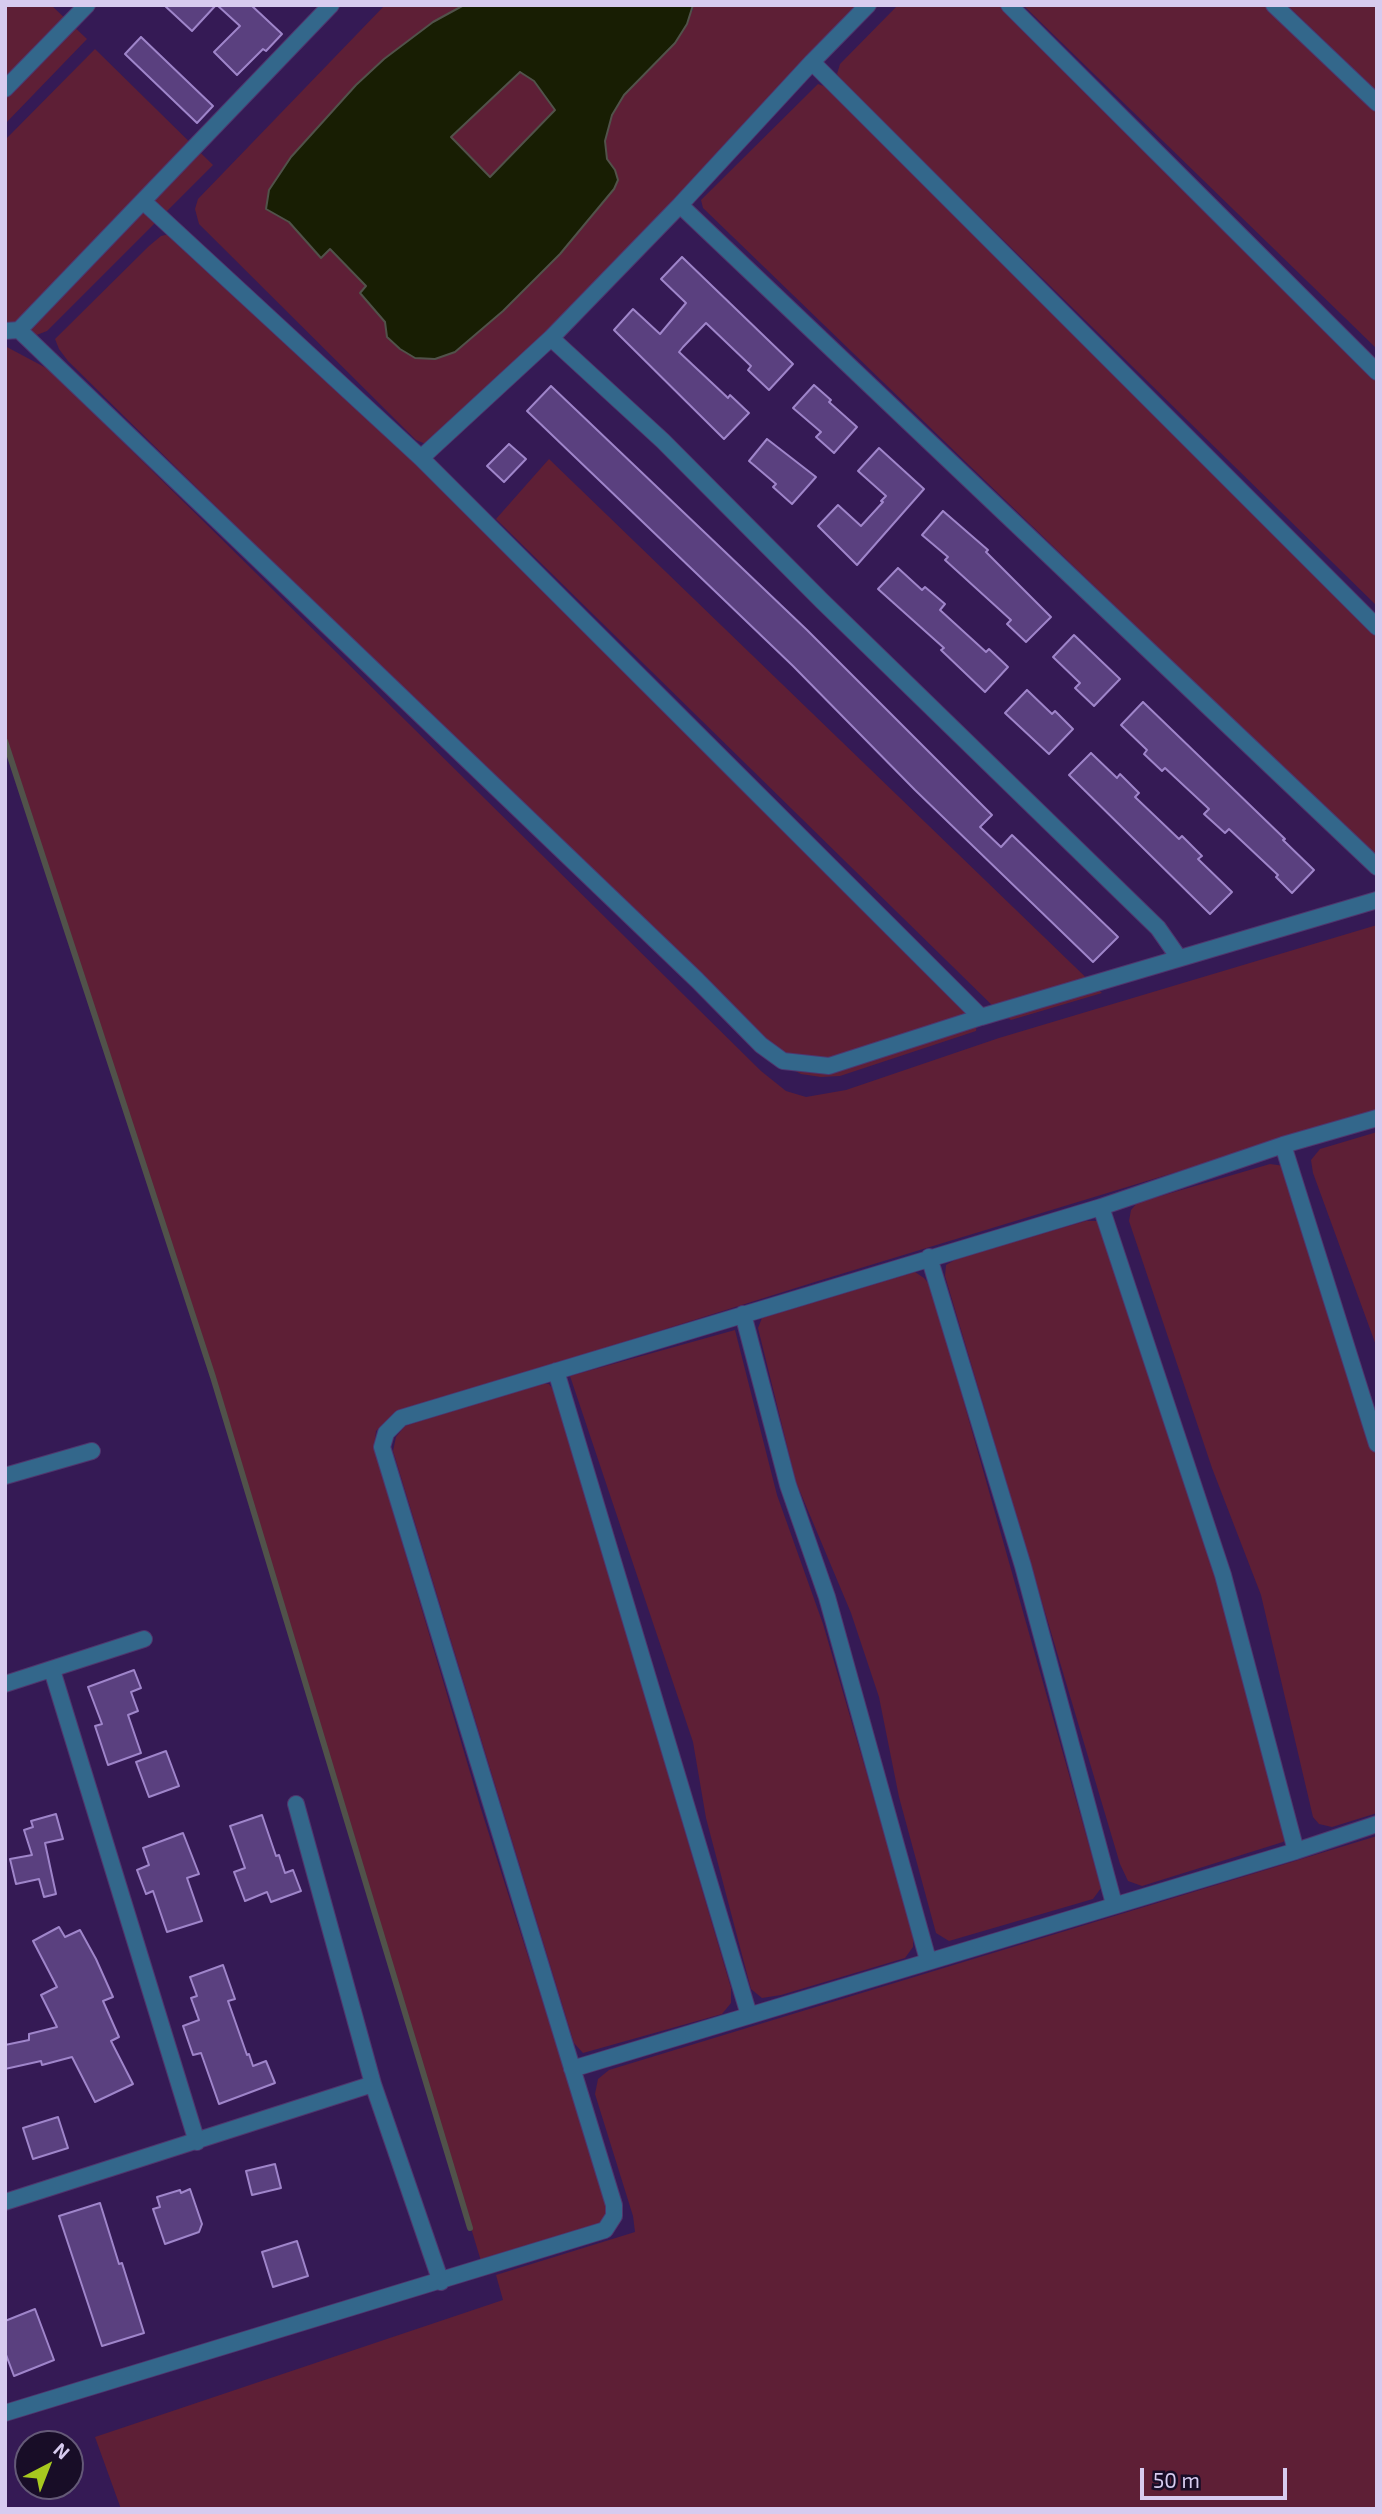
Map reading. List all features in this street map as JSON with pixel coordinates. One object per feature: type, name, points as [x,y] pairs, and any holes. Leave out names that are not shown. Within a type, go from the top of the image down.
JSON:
[{"type":"street","points":[[5,89],[87,5]]},
{"type":"street","points":[[331,5],[144,202],[12,330],[687,970],[761,1045],[783,1061],[829,1066],[981,1017],[1377,900]]},
{"type":"street","points":[[421,458],[551,338],[868,5]]},
{"type":"street","points":[[1009,5],[1377,372]]},
{"type":"street","points":[[1274,5],[1377,103]]},
{"type":"street","points":[[812,62],[1377,626]]},
{"type":"street","points":[[144,202],[421,458],[981,1017]]},
{"type":"street","points":[[680,205],[1377,867]]},
{"type":"street","points":[[551,338],[663,441],[822,601],[1158,928],[1179,958]]},
{"type":"street","points":[[5,2413],[605,2230],[614,2216],[614,2205],[382,1447],[386,1433],[401,1418],[1101,1207],[1283,1145],[1377,1118]]},
{"type":"street","points":[[1283,1145],[1377,1444]]},
{"type":"street","points":[[1101,1207],[1223,1575],[1296,1851]]},
{"type":"street","points":[[929,1257],[1023,1566],[1114,1904]]},
{"type":"street","points":[[743,1314],[788,1485],[827,1597],[928,1960]]},
{"type":"street","points":[[556,1371],[748,2015]]},
{"type":"street","points":[[5,1476],[92,1451]]},
{"type":"street","points":[[5,1684],[144,1639]]},
{"type":"street","points":[[52,1670],[197,2142]]},
{"type":"street","points":[[296,1804],[373,2084],[441,2281]]},
{"type":"street","points":[[572,2068],[1296,1851],[1377,1824]]},
{"type":"street","points":[[5,2202],[373,2084]]},
{"type":"shaded area","points":[[5,5],[51,5],[87,39],[5,124]]},
{"type":"shaded area","points":[[385,5],[464,5],[433,22],[384,59],[356,85],[291,157],[266,208],[289,222],[321,257],[329,249],[366,286],[360,293],[385,322],[387,337],[399,349],[415,358],[455,352],[503,311],[560,254],[614,189],[615,170],[607,160],[605,141],[612,115],[624,95],[693,10],[693,5],[874,5],[456,438],[442,445],[428,445],[416,440],[199,224],[195,209],[198,199]]},
{"type":"shaded area","points":[[464,5],[693,5],[687,24],[675,43],[624,95],[612,115],[605,141],[607,159],[618,180],[614,189],[560,254],[503,311],[455,352],[435,359],[415,358],[400,349],[387,337],[385,322],[360,293],[366,286],[330,249],[321,258],[289,222],[266,209],[269,190],[291,157],[356,85],[384,59],[433,22]],"holes":[[[520,72],[534,81],[555,110],[490,177],[451,137]]]},
{"type":"shaded area","points":[[898,5],[1003,5],[1377,368],[1377,606],[845,85],[837,74],[840,64]]},
{"type":"shaded area","points":[[1023,5],[1267,5],[1377,111],[1377,349]]},
{"type":"shaded area","points":[[1287,5],[1377,5],[1377,91]]},
{"type":"shaded area","points":[[95,49],[213,165],[47,331],[34,336],[5,324],[5,140]]},
{"type":"shaded area","points":[[520,72],[534,81],[555,110],[490,178],[451,137]]},
{"type":"shaded area","points":[[818,84],[829,88],[1377,626],[1377,866],[1240,727],[703,208],[701,200]]},
{"type":"shaded area","points":[[174,233],[187,235],[978,1015],[976,1031],[840,1076],[801,1074],[788,1067],[68,361],[55,339],[149,246],[161,236]]},
{"type":"shaded area","points":[[5,346],[50,370],[761,1071],[786,1091],[806,1097],[846,1090],[999,1038],[1377,925],[1377,1111],[818,1281],[392,1415],[376,1431],[374,1448],[480,1806],[611,2216],[605,2225],[481,2261],[213,1377],[5,741]]},
{"type":"shaded area","points":[[549,459],[1102,993],[1011,1020],[998,1011],[496,519]]},
{"type":"shaded area","points":[[1377,1132],[1377,1348],[1313,1173],[1311,1160],[1320,1149]]},
{"type":"shaded area","points":[[1270,1164],[1285,1166],[1377,1423],[1377,1813],[1332,1827],[1319,1824],[1313,1817],[1261,1595],[1212,1468],[1129,1221],[1131,1210],[1137,1203]]},
{"type":"shaded area","points":[[1086,1221],[1097,1221],[1108,1227],[1226,1573],[1291,1834],[1283,1842],[1142,1886],[1128,1881],[1120,1864],[945,1276],[946,1265],[958,1258]]},
{"type":"shaded area","points":[[915,1272],[931,1286],[1101,1888],[1093,1899],[949,1941],[936,1933],[899,1797],[879,1697],[851,1613],[796,1482],[758,1328],[762,1318]]},
{"type":"shaded area","points":[[735,1330],[777,1495],[823,1624],[913,1932],[913,1947],[905,1958],[781,1995],[762,1998],[751,1989],[706,1818],[693,1742],[570,1376]]},
{"type":"shaded area","points":[[539,1384],[549,1384],[556,1394],[731,1988],[731,2003],[722,2014],[583,2053],[574,2043],[393,1451],[396,1437],[405,1426]]},
{"type":"shaded area","points":[[1377,1836],[1377,2509],[121,2509],[95,2437],[503,2300],[496,2275],[635,2232],[633,2216],[595,2094],[598,2079],[609,2070]]},
{"type":"building","points":[[164,5],[216,5],[192,31]]},
{"type":"building","points":[[217,5],[251,5],[282,34],[237,75],[214,52],[240,26]]},
{"type":"building","points":[[141,37],[213,106],[197,123],[125,54]]},
{"type":"building","points":[[682,257],[793,364],[769,390],[748,370],[751,366],[706,323],[683,347],[679,352],[728,398],[730,395],[749,413],[724,439],[614,330],[633,309],[660,334],[686,303],[661,279]]},
{"type":"building","points":[[814,385],[857,427],[834,453],[816,437],[821,432],[793,408]]},
{"type":"building","points":[[551,386],[807,630],[992,815],[980,827],[1001,847],[1012,835],[1118,937],[1093,962],[915,790],[793,666],[527,411]]},
{"type":"building","points":[[767,439],[816,477],[792,504],[773,487],[776,484],[749,461]]},
{"type":"building","points":[[509,444],[526,459],[504,482],[487,466]]},
{"type":"building","points":[[879,448],[924,489],[857,565],[818,526],[838,505],[861,526],[883,502],[881,501],[886,496],[858,471]]},
{"type":"building","points":[[943,511],[988,550],[986,552],[1051,617],[1026,642],[1007,624],[1011,620],[945,560],[948,557],[922,535]]},
{"type":"building","points":[[898,568],[922,590],[925,587],[945,604],[940,610],[986,652],[989,649],[1008,667],[985,692],[941,650],[944,648],[878,589]]},
{"type":"building","points":[[1074,635],[1120,679],[1094,706],[1075,688],[1080,683],[1053,657]]},
{"type":"building","points":[[1027,690],[1052,714],[1055,711],[1073,729],[1049,754],[1005,713]]},
{"type":"building","points":[[1143,702],[1314,870],[1292,893],[1276,877],[1278,875],[1229,829],[1225,833],[1204,814],[1209,809],[1165,768],[1162,771],[1144,754],[1147,750],[1121,725]]},
{"type":"building","points":[[1091,753],[1117,778],[1120,774],[1139,793],[1135,797],[1179,839],[1182,836],[1202,856],[1198,859],[1232,892],[1210,914],[1069,775]]},
{"type":"building","points":[[134,1670],[141,1688],[131,1692],[138,1711],[128,1715],[141,1753],[108,1765],[95,1726],[102,1724],[88,1687]]},
{"type":"building","points":[[166,1751],[179,1786],[149,1797],[136,1762]]},
{"type":"building","points":[[56,1814],[63,1839],[45,1843],[56,1894],[44,1897],[39,1879],[16,1884],[10,1859],[32,1855],[24,1830],[33,1827],[31,1821]]},
{"type":"building","points":[[262,1815],[276,1856],[279,1855],[285,1873],[293,1870],[301,1891],[271,1902],[267,1892],[245,1901],[234,1872],[245,1868],[230,1826]]},
{"type":"building","points":[[183,1833],[199,1874],[187,1878],[202,1921],[167,1932],[153,1891],[146,1894],[137,1870],[149,1865],[143,1848]]},
{"type":"building","points":[[59,1927],[65,1937],[80,1930],[96,1959],[113,1997],[103,2001],[119,2037],[111,2041],[133,2084],[95,2102],[72,2057],[42,2065],[41,2061],[5,2069],[5,2045],[29,2040],[29,2034],[57,2027],[41,1995],[57,1987],[33,1941]]},
{"type":"building","points":[[223,1965],[235,1999],[228,2001],[247,2055],[249,2054],[253,2066],[266,2061],[275,2083],[219,2104],[201,2053],[193,2055],[183,2026],[199,2020],[191,1998],[197,1996],[190,1977]]},
{"type":"building","points":[[58,2117],[68,2148],[33,2159],[23,2128]]},
{"type":"building","points":[[275,2164],[281,2188],[252,2195],[246,2171]]},
{"type":"building","points":[[190,2189],[202,2224],[199,2232],[165,2244],[153,2209],[160,2207],[157,2197]]},
{"type":"building","points":[[100,2203],[144,2333],[102,2346],[59,2216]]},
{"type":"building","points":[[297,2241],[308,2276],[273,2287],[262,2252]]},
{"type":"building","points":[[35,2309],[54,2360],[14,2376],[5,2352],[5,2321]]},
{"type":"waterway","points":[[5,741],[213,1377],[470,2228]]}]
